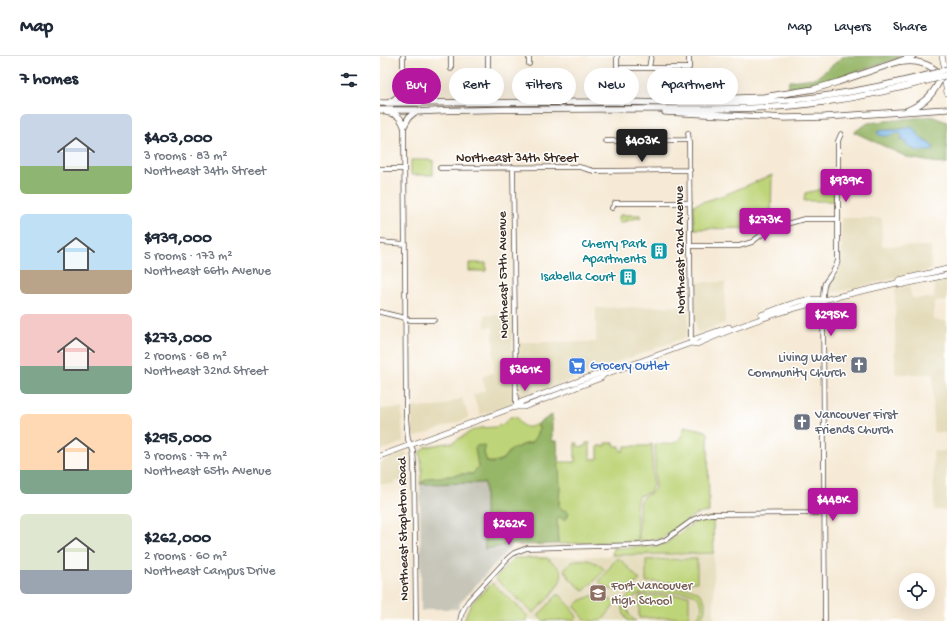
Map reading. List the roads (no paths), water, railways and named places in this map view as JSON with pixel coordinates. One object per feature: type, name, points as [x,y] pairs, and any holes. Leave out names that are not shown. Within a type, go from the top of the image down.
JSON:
[{"type":"highway","points":[[639,101],[780,95],[821,87],[913,56]]},
{"type":"highway","points":[[897,62],[914,61],[923,63],[946,74]]},
{"type":"highway","points":[[639,102],[711,103],[787,100],[868,89],[907,80],[946,74]]},
{"type":"highway","points":[[898,112],[913,108],[928,98],[946,74]]},
{"type":"highway","points":[[380,110],[737,109],[804,105],[875,94],[933,76]]},
{"type":"highway","points":[[387,103],[392,101]]},
{"type":"highway","points":[[380,103],[584,102]]},
{"type":"highway","points":[[441,103],[448,103]]},
{"type":"highway","points":[[619,109],[652,112],[785,118],[825,117],[947,109]]},
{"type":"highway","points":[[380,110],[396,115],[399,117],[404,126]]},
{"type":"highway","points":[[404,126],[409,117],[415,112],[450,110]]},
{"type":"main road","points":[[942,56],[946,74],[945,83],[947,93]]},
{"type":"main road","points":[[380,456],[516,407],[522,402],[600,373],[603,375],[692,343],[697,344],[756,320],[822,300],[897,283],[899,280],[947,269]]},
{"type":"main road","points":[[897,283],[900,285],[947,274]]},
{"type":"street","points":[[403,56],[403,68]]},
{"type":"street","points":[[451,56],[451,68]]},
{"type":"street","points":[[488,56],[488,68]]},
{"type":"street","points":[[529,56],[530,64]]},
{"type":"street","points":[[617,56],[617,68],[647,68]]},
{"type":"street","points":[[649,68],[651,56]]},
{"type":"street","points":[[689,56],[689,68]]},
{"type":"street","name":"Northeast Stapleton Road","points":[[404,126],[406,417],[408,440],[413,450],[414,463],[416,621]]},
{"type":"street","name":"Northeast 62nd Avenue","points":[[688,133],[690,140],[692,343]]},
{"type":"street","points":[[825,621],[822,300],[826,282],[836,268],[838,260],[838,141],[841,134]]},
{"type":"street","points":[[606,141],[690,140]]},
{"type":"street","name":"Northeast 57th Avenue","points":[[513,167],[516,407]]},
{"type":"street","name":"Northeast 34th Street","points":[[440,168],[579,167],[594,171],[690,170]]},
{"type":"street","points":[[380,169],[404,169]]},
{"type":"street","points":[[612,208],[615,203],[690,203]]},
{"type":"street","points":[[690,246],[739,246],[752,242],[769,229],[804,219],[838,219]]},
{"type":"street","points":[[380,242],[405,244]]},
{"type":"street","points":[[380,312],[410,320],[434,320]]},
{"type":"street","points":[[460,621],[464,607],[469,600],[508,558],[514,553],[527,548],[657,543],[665,540],[694,519],[711,514],[825,513]]},
{"type":"water","points":[[911,127],[916,130],[922,139],[934,148],[933,150],[922,151],[911,148],[900,139],[902,136],[899,133],[882,136],[877,133],[878,131]]},
{"type":"place","name":"Cherry Park Apartments","points":[[659,251]]},
{"type":"place","name":"Isabella Court","points":[[628,277]]},
{"type":"place","name":"Living Water Community Church","points":[[859,365]]},
{"type":"place","name":"Grocery Outlet","points":[[577,366]]},
{"type":"place","name":"Vancouver First Friends Church","points":[[802,422]]},
{"type":"place","name":"Fort Vancouver High School","points":[[598,593]]}]
